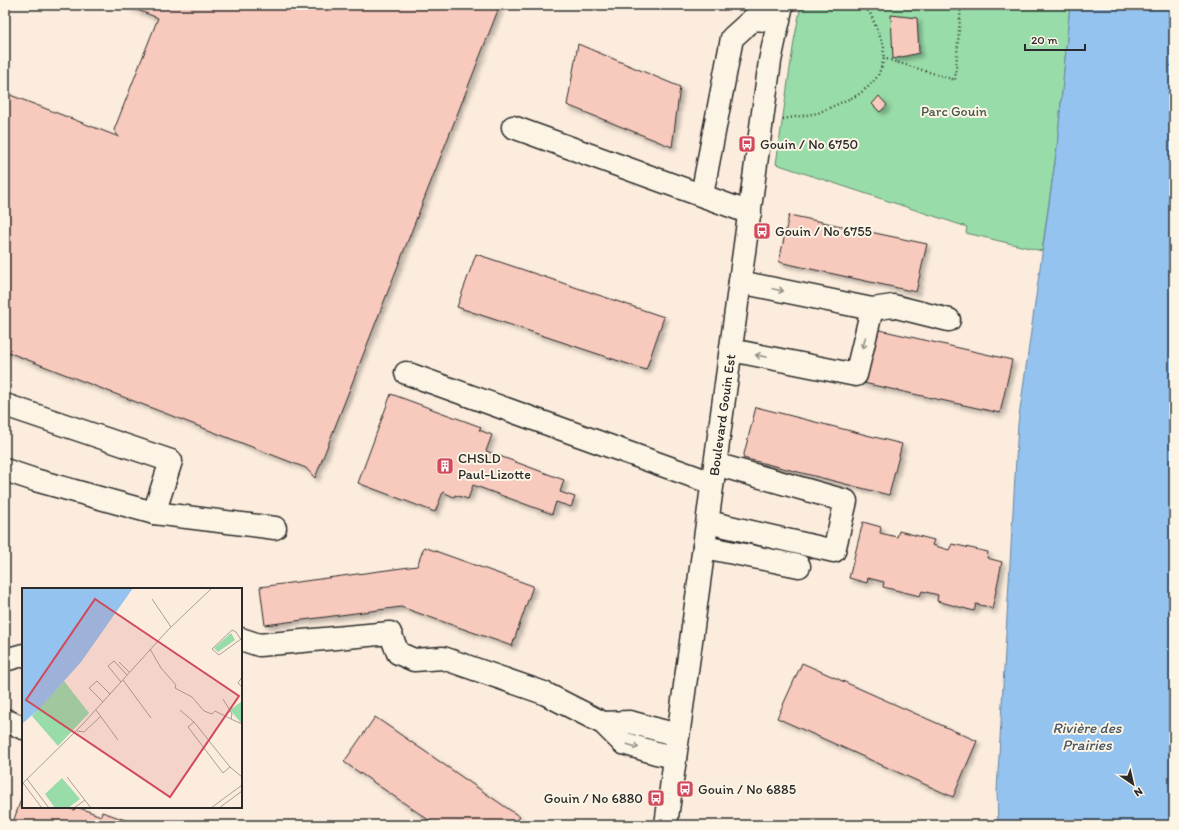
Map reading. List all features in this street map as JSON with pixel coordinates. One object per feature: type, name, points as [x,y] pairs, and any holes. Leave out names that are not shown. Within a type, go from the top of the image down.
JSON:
[{"type":"street","name":"Boulevard Gouin Est","points":[[666,825],[770,61],[781,13]]},
{"type":"street","points":[[702,196],[732,38],[753,19],[781,13]]},
{"type":"street","points":[[513,127],[750,213]]},
{"type":"street","points":[[740,282],[872,309],[893,306],[949,320]]},
{"type":"street","points":[[731,350],[856,375],[872,309]]},
{"type":"street","points":[[406,373],[714,473],[846,501],[834,551],[708,522]]},
{"type":"street","points":[[5,405],[171,461],[154,513]]},
{"type":"street","points":[[5,470],[35,480],[154,513],[275,528]]},
{"type":"street","points":[[704,547],[799,566]]},
{"type":"street","points":[[242,639],[259,645],[390,633],[398,653],[414,660],[443,658],[544,693],[602,723],[624,743],[675,757]]},
{"type":"street","points":[[5,660],[22,655]]},
{"type":"street","points":[[5,720],[22,728]]},
{"type":"street","points":[[602,723],[630,722],[678,735]]},
{"type":"path","points":[[762,122],[818,113],[858,95],[878,76],[883,62],[884,46],[871,15],[864,5]]},
{"type":"path","points":[[883,58],[955,80],[961,5]]},
{"type":"green space","name":"Parc Gouin","points":[[801,5],[1070,5],[1057,147],[1042,251],[966,233],[967,227],[776,164],[794,41]]},
{"type":"water","name":"Rivière des Prairies","points":[[1070,5],[1174,5],[1174,825],[998,825],[997,791],[1018,424],[1057,147]]},
{"type":"building","points":[[125,5],[500,5],[315,478],[306,468],[5,351],[5,93],[119,137],[114,130],[158,18]]},
{"type":"building","points":[[891,15],[917,18],[919,53],[893,59]]},
{"type":"building","points":[[578,44],[680,87],[672,147],[567,105]]},
{"type":"building","points":[[879,96],[887,105],[880,112],[872,104]]},
{"type":"building","points":[[789,215],[927,244],[916,292],[779,262]]},
{"type":"building","points":[[476,254],[664,317],[646,370],[457,307]]},
{"type":"building","points":[[871,328],[1012,360],[1000,413],[859,382]]},
{"type":"building","name":"CHSLD Paul-Lizotte","points":[[391,394],[481,427],[479,430],[492,435],[486,451],[564,480],[560,492],[575,497],[571,507],[556,502],[552,514],[473,485],[468,499],[455,495],[454,497],[443,492],[435,512],[358,483]]},
{"type":"building","points":[[756,407],[902,444],[889,495],[743,458]]},
{"type":"building","points":[[863,522],[881,527],[880,533],[897,537],[899,531],[934,540],[932,545],[949,550],[952,544],[988,552],[987,558],[1002,562],[992,610],[989,607],[976,604],[974,611],[937,601],[938,595],[922,591],[920,596],[883,587],[884,582],[868,578],[867,583],[849,578]]},
{"type":"building","points":[[424,547],[533,586],[512,646],[401,607],[265,625],[260,587],[417,566]]},
{"type":"building","points":[[802,663],[977,741],[953,797],[777,718]]},
{"type":"building","points":[[375,717],[520,817],[514,825],[436,825],[344,762]]},
{"type":"building","points":[[22,797],[22,808],[69,808],[74,810],[75,808],[80,808],[101,816],[102,812],[128,821],[126,825],[23,825],[13,822]]},
{"type":"place","name":"Gouin / No 6750","points":[[747,144]]},
{"type":"place","name":"Gouin / No 6755","points":[[762,231]]},
{"type":"place","name":"CHSLD Paul-Lizotte","points":[[445,466]]},
{"type":"place","name":"Gouin / No 6885","points":[[685,789]]},
{"type":"place","name":"Gouin / No 6880","points":[[656,798]]}]
